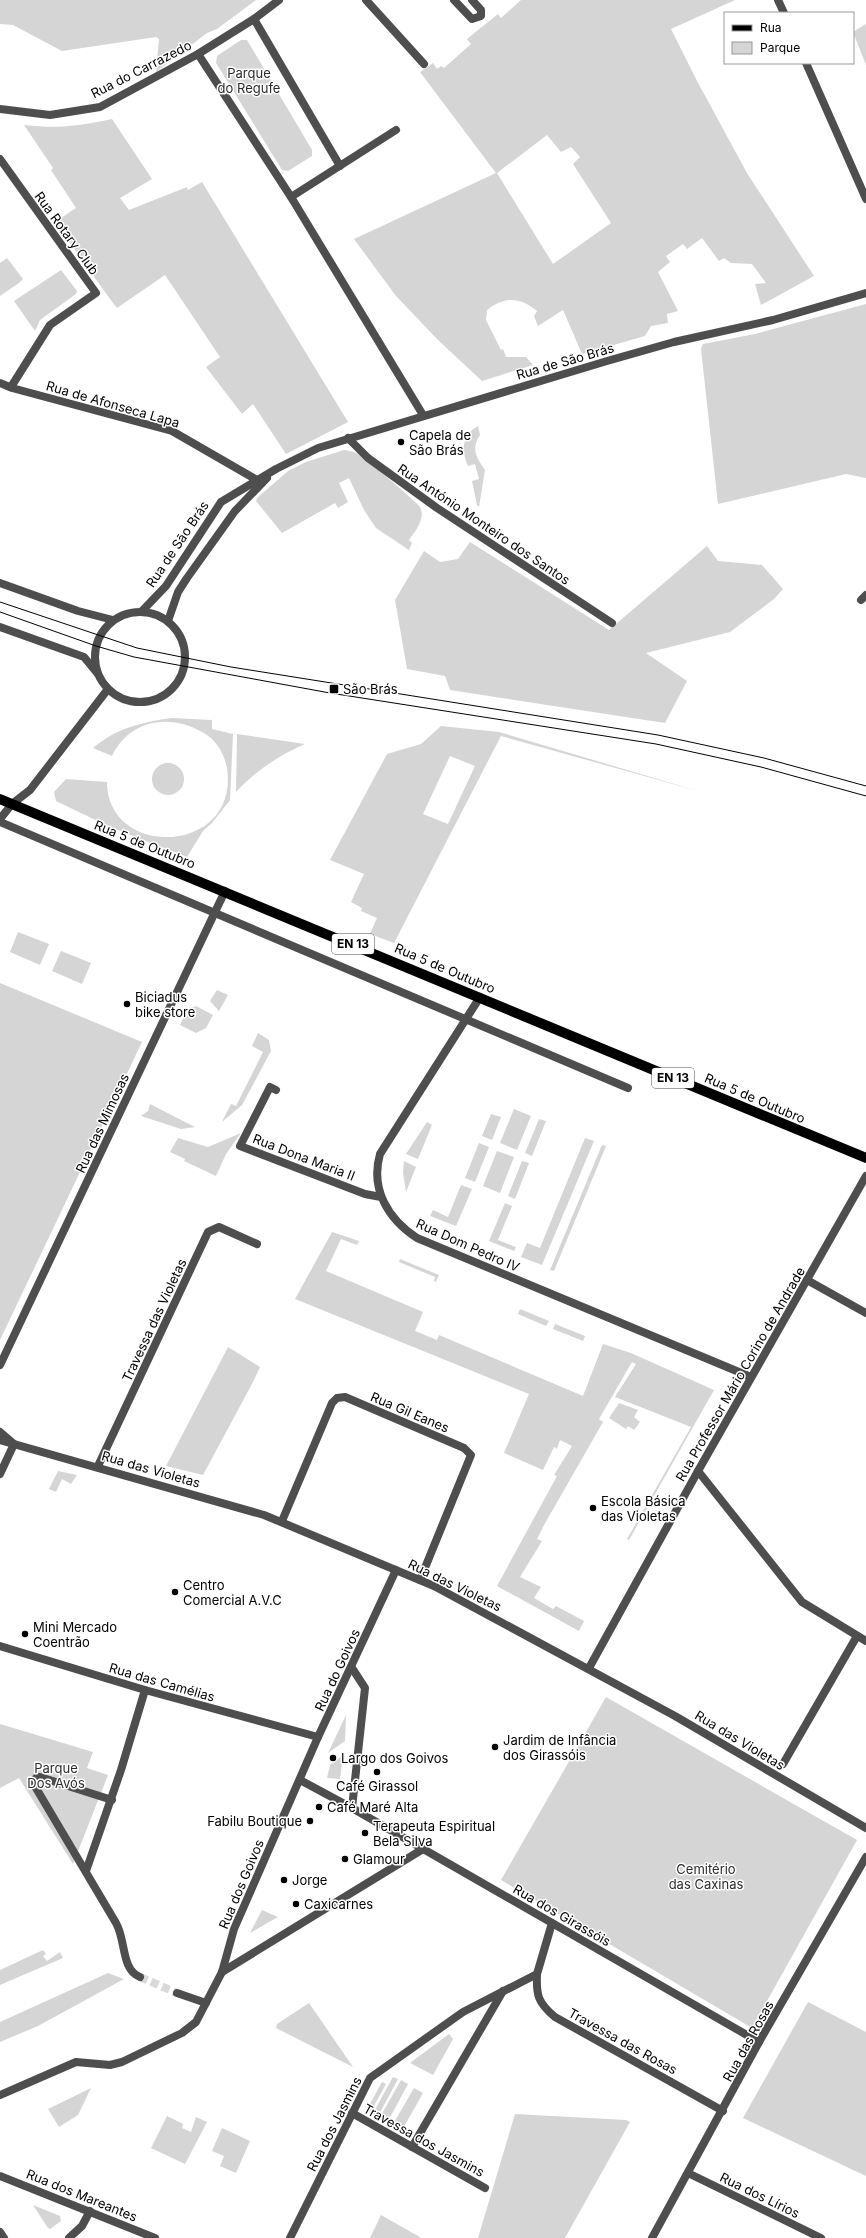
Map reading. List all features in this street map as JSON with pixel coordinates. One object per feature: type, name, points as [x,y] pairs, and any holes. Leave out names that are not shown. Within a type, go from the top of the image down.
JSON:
[{"type":"main road","name":"EN 13","points":[[0,799],[12,804]]},
{"type":"main road","name":"Rua 5 de Outubro","points":[[12,804],[866,1158]]},
{"type":"street","name":"Rua do Carrazedo","points":[[0,109],[50,115],[100,107],[198,54],[254,19],[279,0]]},
{"type":"street","points":[[366,0],[424,64]]},
{"type":"street","points":[[454,0],[472,19],[477,19],[481,16],[481,10],[472,0]]},
{"type":"street","points":[[778,0],[784,12]]},
{"type":"street","points":[[254,19],[340,166]]},
{"type":"street","points":[[198,54],[290,197],[422,415]]},
{"type":"street","points":[[806,64],[866,199]]},
{"type":"street","points":[[290,197],[396,130]]},
{"type":"street","name":"Rua Rotary Club","points":[[0,160],[96,292],[50,325],[10,387]]},
{"type":"street","name":"Rua de São Brás","points":[[142,611],[166,586],[214,510],[229,496],[276,469],[318,448],[422,415],[674,342],[773,320],[866,293]]},
{"type":"street","name":"Rua de Afonseca Lapa","points":[[0,383],[172,431],[257,480]]},
{"type":"street","name":"Rua António Monteiro dos Santos","points":[[348,438],[368,458],[437,508],[612,623]]},
{"type":"street","name":"Rua de São Brás","points":[[168,621],[178,592],[225,524],[250,494],[276,469]]},
{"type":"street","points":[[0,583],[78,611],[113,620]]},
{"type":"street","points":[[0,627],[84,657],[108,689],[126,699],[147,701],[160,697],[172,689],[179,679],[185,658],[182,639],[176,629],[168,621],[157,615],[142,611],[127,613],[113,620],[99,636],[94,660],[98,674]]},
{"type":"street","points":[[108,689],[30,790],[12,804],[0,821],[214,914],[628,1088]]},
{"type":"street","name":"Rua das Mimosas","points":[[0,1365],[225,891]]},
{"type":"street","name":"Rua Dom Pedro IV","points":[[480,997],[380,1154],[376,1175],[381,1197],[396,1221],[417,1238],[751,1377]]},
{"type":"street","name":"Rua Dona Maria II","points":[[276,1090],[270,1087],[240,1146],[365,1194],[381,1197]]},
{"type":"street","name":"Rua Professor Mário Corino de Andrade","points":[[590,1668],[698,1471],[866,1176]]},
{"type":"street","name":"Travessa das Violetas","points":[[98,1466],[208,1232],[219,1227],[257,1244]]},
{"type":"street","points":[[807,1280],[866,1313]]},
{"type":"street","name":"Rua Gil Eanes","points":[[282,1521],[334,1400],[344,1397],[373,1409],[464,1448],[471,1455],[420,1580]]},
{"type":"street","points":[[0,1432],[14,1444],[0,1474]]},
{"type":"street","name":"Rua das Violetas","points":[[0,1440],[98,1466],[282,1521],[420,1580],[590,1668],[866,1828]]},
{"type":"street","points":[[698,1471],[802,1602],[866,1641]]},
{"type":"street","name":"Rua do Goivos","points":[[300,1780],[318,1737],[352,1668],[396,1570]]},
{"type":"street","points":[[783,1764],[857,1636]]},
{"type":"street","name":"Rua das Camélias","points":[[0,1646],[144,1690],[318,1737]]},
{"type":"street","points":[[352,1668],[365,1688],[352,1808]]},
{"type":"street","points":[[86,1871],[112,1800],[144,1690]]},
{"type":"street","points":[[112,1800],[40,1777],[34,1780],[34,1786],[121,1932],[127,1966],[131,1972],[140,1977]]},
{"type":"street","name":"Rua dos Girassóis","points":[[300,1780],[352,1808],[759,2042]]},
{"type":"street","name":"Rua dos Goivos","points":[[0,2095],[76,2062],[110,2065],[122,2062],[182,2033],[196,2022],[222,1972],[234,1929],[300,1780]]},
{"type":"street","points":[[222,1972],[423,1849]]},
{"type":"street","name":"Rua das Rosas","points":[[652,2238],[723,2111],[759,2042],[866,1857]]},
{"type":"street","points":[[537,1974],[552,1923]]},
{"type":"street","name":"Rua dos Jasmins","points":[[290,2238],[370,2078],[463,2012],[537,1974]]},
{"type":"street","name":"Travessa das Rosas","points":[[537,1974],[536,1990],[538,1999],[554,2017],[723,2111]]},
{"type":"street","points":[[412,2147],[503,1991]]},
{"type":"street","points":[[177,1993],[206,2003]]},
{"type":"street","name":"Travessa dos Jasmins","points":[[352,2114],[485,2188]]},
{"type":"street","name":"Rua dos Lírios","points":[[688,2173],[821,2238]]},
{"type":"street","name":"Rua dos Mareantes","points":[[0,2176],[155,2238]]},
{"type":"street","points":[[69,2238],[82,2226],[90,2211]]},
{"type":"street","points":[[0,2232],[4,2238]]},
{"type":"green space","points":[[0,0],[256,0],[217,29],[207,33],[156,72],[159,39],[156,37],[62,51],[13,25],[0,24]]},
{"type":"green space","points":[[521,0],[735,0],[671,29],[696,79],[747,173],[814,276],[761,305],[755,284],[766,283],[752,264],[731,263],[724,258],[719,261],[702,238],[687,249],[683,244],[666,256],[670,262],[658,272],[678,311],[667,314],[668,323],[651,326],[645,336],[582,354],[563,310],[538,326],[534,316],[537,311],[531,306],[518,301],[506,300],[487,310],[486,320],[506,357],[526,357],[533,365],[482,381],[438,340],[396,296],[354,239],[496,173],[420,72],[433,63],[437,69],[441,66],[444,68],[471,44],[467,39],[498,14],[501,18]],"holes":[[[547,135],[561,152],[571,147],[580,157],[573,164],[611,223],[553,264],[497,173]]]},
{"type":"green space","points":[[866,24],[866,65],[854,35],[854,31]]},
{"type":"green space","name":"Parque do Regufe","points":[[241,40],[247,40],[312,150],[312,156],[288,171],[282,170],[216,63],[217,56]]},
{"type":"green space","points":[[112,119],[152,179],[120,198],[129,210],[187,187],[188,190],[202,182],[348,422],[286,454],[253,404],[242,414],[206,367],[220,357],[165,275],[117,308],[55,222],[76,208],[51,170],[53,168],[24,125],[47,127],[68,126]]},
{"type":"green space","points":[[7,258],[23,279],[0,296],[0,263]]},
{"type":"green space","points":[[61,270],[77,291],[76,294],[40,320],[35,331],[14,301]]},
{"type":"green space","points":[[866,304],[866,478],[846,474],[718,504],[701,349],[703,344],[755,334]]},
{"type":"green space","points":[[478,426],[480,435],[475,448],[477,457],[485,470],[479,507],[477,505],[472,481],[479,479],[475,464],[468,466],[464,454],[464,443],[466,438]]},
{"type":"green space","points":[[344,450],[361,456],[420,507],[422,516],[421,520],[417,529],[409,540],[412,543],[409,550],[376,528],[364,510],[349,478],[339,483],[348,502],[338,508],[335,503],[282,533],[256,501],[257,498],[288,471],[306,462]]},
{"type":"green space","points":[[470,542],[609,630],[707,546],[718,561],[762,565],[783,589],[774,599],[730,632],[646,653],[687,681],[665,723],[450,690],[445,676],[407,669],[395,600],[424,551],[440,562],[458,559]]},
{"type":"green space","points":[[172,718],[212,720],[212,729],[233,734],[230,800],[212,823],[203,831],[187,857],[110,827],[56,801],[54,792],[66,779],[107,782],[113,807],[128,825],[148,835],[172,837],[195,831],[214,818],[226,797],[227,768],[219,747],[211,738],[202,732],[189,726],[176,723],[151,723],[129,734],[119,744],[112,756],[93,748],[111,735],[130,727]]},
{"type":"green space","points":[[441,726],[499,732],[698,791],[501,736],[394,943],[370,934],[377,918],[361,911],[362,908],[351,902],[364,874],[330,860],[387,754],[421,744]],"holes":[[[450,756],[475,766],[448,824],[423,814]]]},
{"type":"green space","points":[[237,734],[305,744],[268,765],[251,777],[236,792]]},
{"type":"green space","points":[[165,763],[171,763],[181,770],[184,779],[183,785],[177,792],[171,795],[165,795],[155,788],[152,782],[152,776],[159,766]]},
{"type":"green space","points":[[18,932],[49,944],[40,965],[10,952]]},
{"type":"green space","points":[[61,951],[91,963],[82,984],[52,971]]},
{"type":"green space","points":[[0,983],[142,1042],[0,1340]]},
{"type":"green space","points":[[217,990],[228,995],[219,1011],[210,1001]]},
{"type":"green space","points":[[196,1006],[213,1015],[206,1028],[196,1033],[180,1025],[187,1010]]},
{"type":"green space","points":[[258,1033],[269,1040],[271,1051],[242,1105],[222,1122],[231,1104],[236,1106],[263,1052],[252,1046]]},
{"type":"green space","points":[[150,1104],[195,1127],[181,1129],[141,1116],[148,1111]]},
{"type":"green space","points":[[514,1109],[531,1116],[517,1150],[500,1143]]},
{"type":"green space","points":[[491,1114],[501,1117],[492,1140],[482,1136]]},
{"type":"green space","points":[[539,1119],[546,1121],[532,1156],[525,1153]]},
{"type":"green space","points":[[427,1122],[432,1125],[418,1159],[406,1154]]},
{"type":"green space","points":[[241,1133],[226,1154],[216,1176],[184,1161],[185,1159],[170,1152],[178,1138],[208,1147]]},
{"type":"green space","points":[[585,1138],[594,1141],[542,1265],[521,1257],[527,1243],[540,1248]]},
{"type":"green space","points":[[479,1143],[489,1147],[475,1182],[465,1178]]},
{"type":"green space","points":[[602,1145],[606,1146],[554,1271],[550,1270]]},
{"type":"green space","points":[[497,1151],[514,1157],[500,1193],[483,1186]]},
{"type":"green space","points":[[404,1161],[416,1167],[406,1192],[403,1173]]},
{"type":"green space","points":[[522,1161],[529,1163],[515,1199],[508,1196]]},
{"type":"green space","points":[[461,1185],[472,1189],[456,1226],[430,1216],[433,1210],[448,1217]]},
{"type":"green space","points":[[505,1203],[512,1206],[498,1240],[516,1247],[514,1251],[489,1241]]},
{"type":"green space","points":[[332,1232],[359,1241],[357,1245],[341,1239],[326,1271],[423,1312],[415,1331],[437,1340],[439,1335],[583,1396],[603,1344],[631,1353],[714,1390],[629,1540],[627,1539],[691,1427],[615,1397],[636,1364],[632,1362],[599,1419],[603,1422],[544,1525],[537,1539],[542,1541],[520,1577],[541,1587],[534,1598],[553,1609],[556,1606],[584,1621],[579,1631],[497,1586],[557,1476],[554,1475],[572,1446],[560,1440],[557,1449],[554,1447],[543,1470],[504,1453],[529,1394],[295,1299]]},
{"type":"green space","points":[[400,1259],[439,1275],[436,1282],[434,1281],[435,1277],[399,1262]]},
{"type":"green space","points":[[520,1309],[549,1321],[546,1326],[518,1314]]},
{"type":"green space","points":[[555,1324],[585,1336],[583,1341],[553,1329]]},
{"type":"green space","points":[[228,1347],[260,1367],[253,1382],[203,1475],[166,1466]]},
{"type":"green space","points":[[619,1403],[638,1410],[634,1417],[640,1422],[634,1430],[628,1426],[626,1429],[609,1418]]},
{"type":"green space","points":[[58,1471],[77,1475],[71,1484],[62,1479],[56,1492],[49,1489]]},
{"type":"green space","name":"Cemitério das Caxinas","points":[[606,1697],[857,1840],[752,2028],[501,1880]]},
{"type":"green space","points":[[346,1715],[345,1741],[328,1753]]},
{"type":"green space","name":"Parque Dos Avós","points":[[0,1724],[93,1752],[87,1768],[108,1775],[73,1864],[19,1778],[0,1788]]},
{"type":"green space","points":[[343,1755],[340,1779],[327,1778],[330,1765]]},
{"type":"green space","points":[[262,1910],[278,1917],[250,1933]]},
{"type":"green space","points":[[43,1950],[46,1954],[43,1956],[47,1961],[60,1952],[63,1958],[0,1985],[0,1970]]},
{"type":"green space","points":[[108,1973],[124,1979],[38,2026],[0,2042],[0,2022]]},
{"type":"green space","points":[[808,2002],[866,2032],[866,2176],[743,2118]]},
{"type":"green space","points":[[309,2003],[353,2067],[276,2028],[277,2024]]},
{"type":"green space","points":[[449,2034],[453,2039],[433,2075],[410,2063]]},
{"type":"green space","points":[[393,2077],[398,2079],[377,2118],[372,2115]]},
{"type":"green space","points":[[401,2080],[408,2084],[387,2123],[379,2119]]},
{"type":"green space","points":[[382,2082],[386,2084],[370,2113],[366,2111]]},
{"type":"green space","points":[[91,2088],[78,2115],[59,2127],[48,2109]]},
{"type":"green space","points":[[414,2088],[423,2093],[401,2132],[392,2126]]},
{"type":"green space","points":[[515,2114],[626,2120],[630,2122],[565,2238],[478,2238]]},
{"type":"green space","points":[[167,2116],[183,2124],[182,2128],[191,2132],[196,2117],[207,2122],[185,2164],[151,2148]]},
{"type":"green space","points":[[222,2128],[250,2141],[236,2173],[220,2166],[224,2156],[212,2151]]},
{"type":"green space","points":[[33,2205],[60,2216],[61,2221],[50,2229],[48,2228]]},
{"type":"green space","points":[[381,2215],[418,2236],[421,2238],[370,2238]]},
{"type":"tunnel","points":[[140,1977],[177,1993]]},
{"type":"tram line","points":[[0,602],[137,648],[231,667],[658,735],[764,758],[866,786]]},
{"type":"tram line","points":[[0,612],[96,646],[134,657],[330,693],[656,744],[761,767],[866,796]]},
{"type":"place","name":"Capela de São Brás","points":[[401,442]]},
{"type":"place","name":"São Brás","points":[[334,689]]},
{"type":"place","name":"Biciadus bike store","points":[[127,1004]]},
{"type":"place","name":"Escola Básica das Violetas","points":[[593,1508]]},
{"type":"place","name":"Centro Comercial A.V.C","points":[[175,1592]]},
{"type":"place","name":"Mini Mercado Coentrão","points":[[25,1634]]},
{"type":"place","name":"Jardim de Infância dos Girassóis","points":[[495,1747]]},
{"type":"place","name":"Largo dos Goivos","points":[[333,1758]]},
{"type":"place","name":"Café Girassol","points":[[377,1772]]},
{"type":"place","name":"Café Maré Alta","points":[[319,1807]]},
{"type":"place","name":"Fabilu Boutique","points":[[310,1821]]},
{"type":"place","name":"Terapeuta Espiritual Bela Silva","points":[[365,1833]]},
{"type":"place","name":"Glamour","points":[[345,1859]]},
{"type":"place","name":"Jorge","points":[[284,1880]]},
{"type":"place","name":"Caxicarnes","points":[[296,1904]]}]
